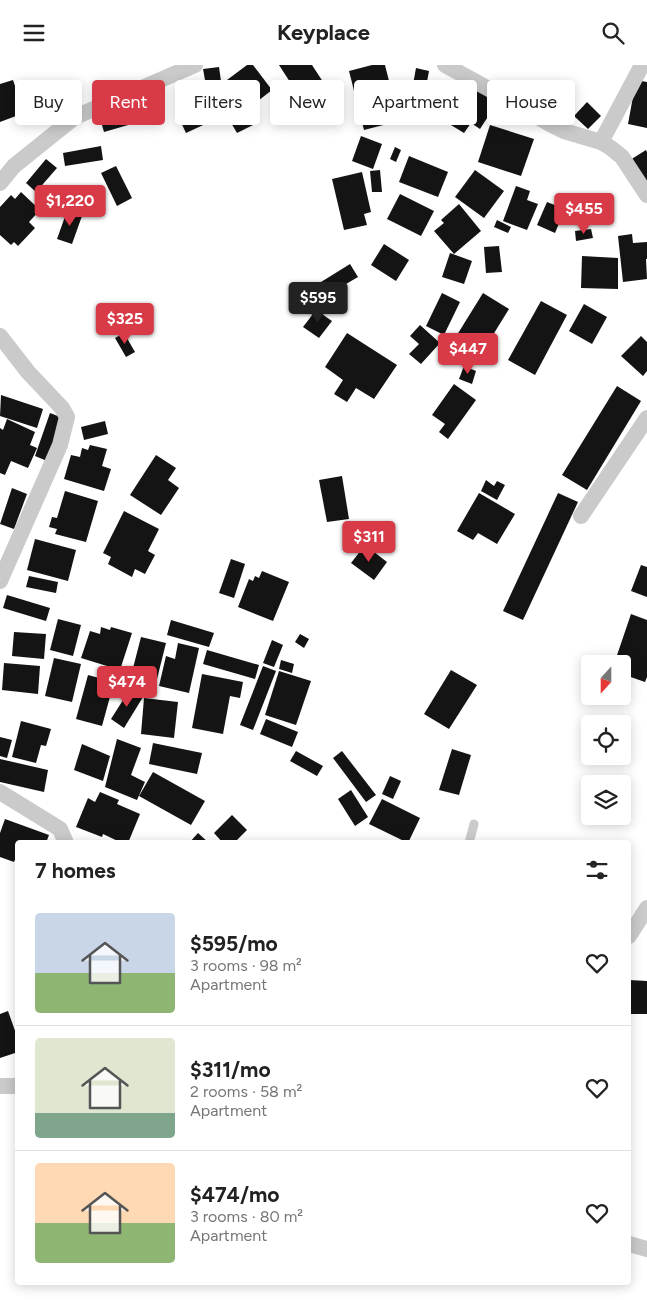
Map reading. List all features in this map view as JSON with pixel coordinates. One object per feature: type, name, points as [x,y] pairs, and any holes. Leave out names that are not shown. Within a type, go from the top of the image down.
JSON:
[{"type":"street","points":[[0,183],[14,166],[75,117],[194,65]]},
{"type":"street","points":[[445,65],[564,131],[601,142],[622,157],[647,195]]},
{"type":"street","points":[[601,142],[642,65]]},
{"type":"street","points":[[0,336],[28,372],[62,408],[67,417],[60,445],[0,581]]},
{"type":"street","points":[[581,516],[647,418]]},
{"type":"street","points":[[0,792],[60,829],[65,840]]},
{"type":"street","points":[[631,933],[647,908]]},
{"type":"street","points":[[0,1086],[15,1085]]},
{"type":"street","points":[[631,1245],[647,1249]]},
{"type":"lane","points":[[470,840],[474,823]]},
{"type":"building","points":[[247,65],[253,65],[270,87],[270,92],[260,99],[260,80],[227,80]]},
{"type":"building","points":[[279,65],[312,65],[322,80],[289,80]]},
{"type":"building","points":[[372,65],[385,65],[389,80],[354,80],[354,91],[349,71]]},
{"type":"building","points":[[219,67],[221,80],[205,80],[203,69]]},
{"type":"building","points":[[416,68],[429,71],[427,80],[414,80]]},
{"type":"building","points":[[13,80],[15,86],[15,116],[0,122],[0,84]]},
{"type":"building","points":[[636,80],[647,82],[647,128],[628,124]]},
{"type":"building","points":[[477,88],[487,94],[487,118],[480,129],[474,125],[477,125]]},
{"type":"building","points":[[587,102],[601,116],[588,129],[575,115]]},
{"type":"building","points":[[102,125],[128,125],[104,132]]},
{"type":"building","points":[[182,125],[203,125],[186,133]]},
{"type":"building","points":[[232,125],[253,125],[237,133]]},
{"type":"building","points":[[363,125],[383,125],[364,130]]},
{"type":"building","points":[[451,125],[470,125],[464,133]]},
{"type":"building","points":[[490,125],[534,139],[521,176],[478,162]]},
{"type":"building","points":[[361,136],[382,144],[373,169],[352,161]]},
{"type":"building","points":[[101,146],[103,160],[65,166],[63,153]]},
{"type":"building","points":[[395,147],[401,150],[396,162],[390,159]]},
{"type":"building","points":[[646,150],[647,152],[647,185],[630,160]]},
{"type":"building","points":[[409,156],[448,172],[438,197],[399,182]]},
{"type":"building","points":[[46,159],[57,168],[36,192],[26,183]]},
{"type":"building","points":[[116,166],[132,198],[117,206],[101,173]]},
{"type":"building","points":[[380,170],[382,192],[372,192],[370,171]]},
{"type":"building","points":[[475,170],[504,191],[484,218],[455,197]]},
{"type":"building","points":[[362,172],[371,212],[364,214],[367,225],[344,230],[332,179]]},
{"type":"building","points":[[516,186],[530,191],[527,200],[538,204],[527,230],[503,221]]},
{"type":"building","points":[[21,192],[40,210],[29,222],[35,228],[18,246],[14,242],[11,245],[0,235],[0,207],[11,195],[15,199]]},
{"type":"building","points":[[400,194],[434,211],[421,236],[387,219]]},
{"type":"building","points":[[610,195],[611,212],[605,213],[606,221],[575,224],[572,199]]},
{"type":"building","points":[[547,202],[565,209],[555,233],[537,225]]},
{"type":"building","points":[[459,204],[481,231],[454,254],[434,231],[444,223],[441,220]]},
{"type":"building","points":[[67,211],[82,216],[72,244],[57,239]]},
{"type":"building","points":[[497,220],[511,227],[508,233],[494,227]]},
{"type":"building","points":[[591,229],[593,238],[576,241],[575,231]]},
{"type":"building","points":[[632,234],[633,243],[647,242],[647,279],[623,282],[618,236]]},
{"type":"building","points":[[384,244],[409,260],[396,281],[371,265]]},
{"type":"building","points":[[499,246],[502,272],[486,273],[484,247]]},
{"type":"building","points":[[450,253],[472,261],[464,284],[442,277]]},
{"type":"building","points":[[582,256],[618,258],[618,289],[581,288]]},
{"type":"building","points":[[350,264],[358,277],[329,294],[321,282]]},
{"type":"building","points":[[319,289],[326,298],[314,306],[308,297]]},
{"type":"building","points":[[442,293],[460,302],[444,335],[426,326]]},
{"type":"building","points":[[483,293],[509,309],[478,359],[452,343]]},
{"type":"building","points":[[541,301],[567,315],[535,375],[508,360]]},
{"type":"building","points":[[584,304],[607,317],[592,344],[569,331]]},
{"type":"building","points":[[316,310],[332,321],[319,338],[303,327]]},
{"type":"building","points":[[420,325],[440,343],[421,364],[409,354],[419,344],[410,336]]},
{"type":"building","points":[[124,333],[135,352],[126,357],[115,338]]},
{"type":"building","points":[[347,333],[397,365],[374,399],[356,388],[347,402],[334,394],[343,380],[325,367]]},
{"type":"building","points":[[641,336],[647,342],[647,371],[643,376],[621,356]]},
{"type":"building","points":[[464,366],[476,371],[472,384],[459,379]]},
{"type":"building","points":[[454,384],[476,400],[448,439],[439,432],[445,424],[432,415]]},
{"type":"building","points":[[617,386],[641,401],[587,490],[562,475]]},
{"type":"building","points":[[1,395],[43,409],[37,428],[0,416]]},
{"type":"building","points":[[50,413],[63,418],[47,461],[35,456]]},
{"type":"building","points":[[7,419],[35,432],[30,445],[37,448],[28,468],[11,461],[5,475],[0,473],[0,428],[3,430]]},
{"type":"building","points":[[105,421],[108,434],[84,440],[81,427]]},
{"type":"building","points":[[90,445],[107,449],[102,466],[111,469],[104,491],[64,479],[71,455],[80,457],[82,448],[88,450]]},
{"type":"building","points":[[156,455],[176,468],[168,480],[179,488],[161,515],[130,495]]},
{"type":"building","points":[[342,476],[349,519],[327,522],[319,480]]},
{"type":"building","points":[[486,480],[494,486],[497,481],[505,485],[497,500],[481,491]]},
{"type":"building","points":[[12,488],[27,494],[14,529],[0,524]]},
{"type":"building","points":[[65,491],[98,501],[86,542],[55,534],[57,529],[49,527],[52,517],[57,518]]},
{"type":"building","points":[[479,493],[515,514],[497,544],[478,533],[473,540],[457,531]]},
{"type":"building","points":[[558,493],[578,502],[523,620],[503,611]]},
{"type":"building","points":[[124,511],[159,529],[148,551],[155,555],[145,574],[135,569],[132,577],[108,564],[111,557],[103,553]]},
{"type":"building","points":[[35,539],[76,550],[68,581],[27,570]]},
{"type":"building","points":[[365,545],[387,562],[374,580],[351,563]]},
{"type":"building","points":[[231,559],[245,564],[234,598],[219,593]]},
{"type":"building","points":[[641,565],[647,567],[647,597],[631,591]]},
{"type":"building","points":[[262,571],[289,582],[273,621],[238,607],[249,579],[253,581],[255,576],[259,578]]},
{"type":"building","points":[[29,576],[58,582],[56,593],[26,587]]},
{"type":"building","points":[[7,595],[50,608],[46,621],[3,608]]},
{"type":"building","points":[[631,614],[647,620],[647,677],[645,682],[631,677],[631,655],[617,655]]},
{"type":"building","points":[[58,619],[81,625],[73,656],[50,650]]},
{"type":"building","points":[[171,620],[214,633],[209,647],[167,635]]},
{"type":"building","points":[[101,627],[110,630],[111,627],[132,633],[120,670],[81,658],[90,631],[100,634]]},
{"type":"building","points":[[14,632],[46,634],[44,659],[12,656]]},
{"type":"building","points":[[300,634],[309,639],[304,648],[295,642]]},
{"type":"building","points":[[141,637],[166,643],[157,679],[132,672]]},
{"type":"building","points":[[272,640],[283,645],[274,667],[263,663]]},
{"type":"building","points":[[178,643],[199,648],[189,693],[159,686],[166,656],[175,659]]},
{"type":"building","points":[[207,650],[259,665],[255,679],[203,664]]},
{"type":"building","points":[[54,658],[81,664],[72,702],[45,696]]},
{"type":"building","points":[[281,660],[294,664],[292,673],[279,669]]},
{"type":"building","points":[[4,663],[40,666],[38,694],[2,690]]},
{"type":"building","points":[[263,666],[276,671],[253,730],[240,725]]},
{"type":"building","points":[[451,670],[477,685],[449,729],[424,714]]},
{"type":"building","points":[[279,671],[311,681],[296,725],[265,715]]},
{"type":"building","points":[[202,674],[243,682],[240,698],[230,696],[223,734],[192,728]]},
{"type":"building","points":[[88,675],[114,682],[102,726],[76,719]]},
{"type":"building","points":[[130,689],[143,697],[124,728],[111,719]]},
{"type":"building","points":[[144,698],[178,702],[174,738],[141,734]]},
{"type":"building","points":[[266,719],[298,732],[292,747],[260,734]]},
{"type":"building","points":[[21,721],[51,729],[46,746],[41,745],[36,763],[12,757]]},
{"type":"building","points":[[0,737],[12,740],[7,758],[0,756]]},
{"type":"building","points":[[117,739],[141,748],[131,775],[145,782],[137,800],[105,787]]},
{"type":"building","points":[[153,743],[202,753],[197,774],[149,764]]},
{"type":"building","points":[[82,744],[110,756],[103,781],[74,770]]},
{"type":"building","points":[[452,749],[471,755],[459,795],[439,790]]},
{"type":"building","points":[[296,751],[323,766],[317,776],[290,761]]},
{"type":"building","points":[[342,751],[376,795],[366,802],[333,758]]},
{"type":"building","points":[[0,759],[48,770],[44,792],[0,782]]},
{"type":"building","points":[[153,772],[205,801],[191,825],[139,796]]},
{"type":"building","points":[[390,776],[401,781],[393,799],[382,794]]},
{"type":"building","points":[[351,790],[368,817],[355,826],[338,799]]},
{"type":"building","points":[[100,792],[119,800],[117,804],[140,814],[129,840],[116,840],[103,834],[102,837],[76,827],[88,798],[95,802]]},
{"type":"building","points":[[382,799],[420,818],[409,840],[402,840],[369,824]]},
{"type":"building","points":[[232,815],[247,830],[237,840],[220,840],[214,833]]},
{"type":"building","points":[[5,819],[49,835],[47,840],[15,840],[14,862],[0,857],[0,833]]},
{"type":"building","points":[[198,833],[206,840],[192,840]]},
{"type":"building","points":[[631,980],[647,981],[647,1014],[631,1014]]},
{"type":"building","points":[[8,1011],[15,1031],[15,1053],[0,1058],[0,1014]]}]
